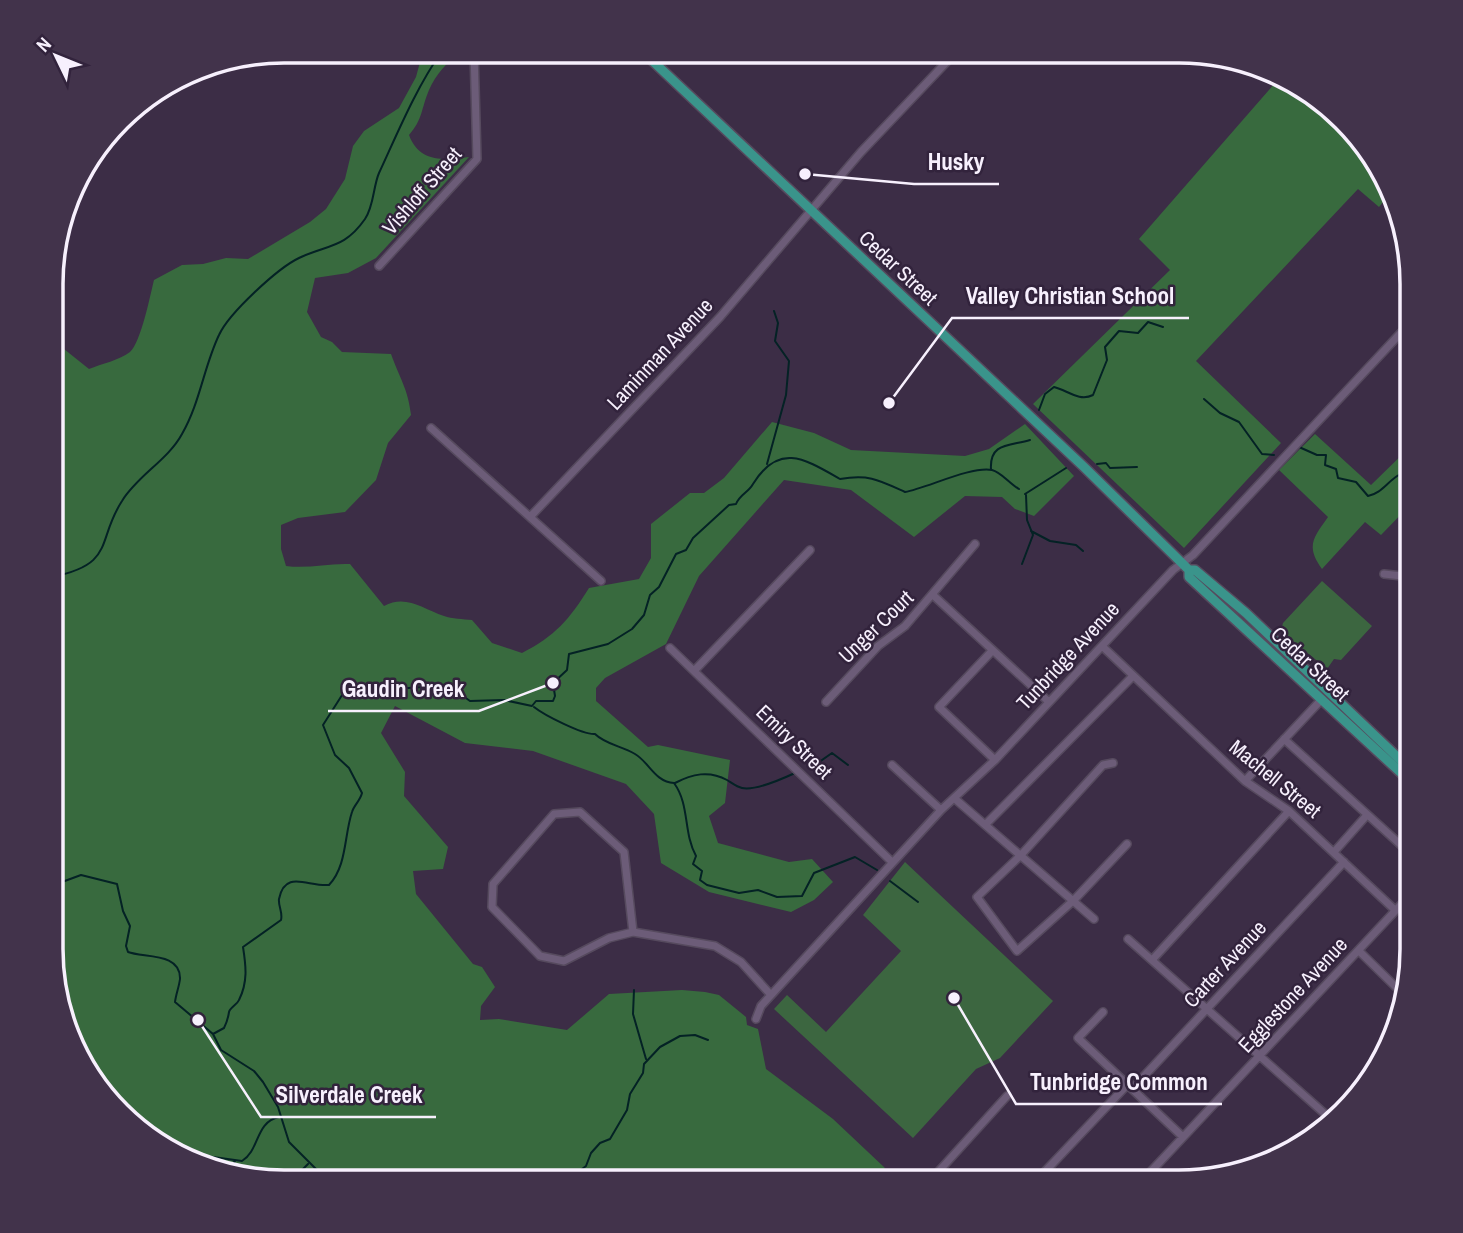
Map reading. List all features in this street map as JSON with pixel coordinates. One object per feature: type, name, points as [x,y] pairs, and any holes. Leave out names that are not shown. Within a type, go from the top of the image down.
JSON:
[{"type":"main road","name":"Cedar Street","points":[[655,63],[1084,467],[1186,567],[1195,570],[1246,613],[1400,760]]},
{"type":"main road","name":"Cedar Street","points":[[1186,567],[1189,577],[1400,772]]},
{"type":"street","name":"Vishloff Street","points":[[379,265],[477,159],[474,63]]},
{"type":"street","name":"Laminman Avenue","points":[[530,517],[720,317],[861,152],[946,63]]},
{"type":"street","name":"Tunbridge Avenue","points":[[756,1019],[761,1006],[892,862],[941,810],[995,760],[1102,646],[1186,567],[1400,334]]},
{"type":"street","points":[[431,428],[601,581]]},
{"type":"street","name":"Unger Court","points":[[826,702],[878,646],[905,626],[933,595],[936,586],[975,544]]},
{"type":"street","points":[[694,671],[810,550]]},
{"type":"street","points":[[1384,574],[1400,576]]},
{"type":"street","points":[[933,595],[1049,702]]},
{"type":"street","name":"Machell Street","points":[[1102,646],[1245,781],[1289,811],[1395,910]]},
{"type":"street","name":"Emiry Street","points":[[670,648],[892,862]]},
{"type":"street","points":[[992,651],[939,707],[995,760]]},
{"type":"street","points":[[986,824],[1133,676]]},
{"type":"street","points":[[1245,781],[1322,699]]},
{"type":"street","points":[[1284,738],[1400,844]]},
{"type":"street","points":[[1113,763],[1103,765],[1021,855],[976,897],[1017,951],[1074,900],[1127,844]]},
{"type":"street","points":[[892,765],[941,810]]},
{"type":"street","points":[[954,798],[1094,919]]},
{"type":"street","points":[[1153,959],[1289,811]]},
{"type":"street","points":[[633,932],[624,852],[580,812],[554,814],[493,884],[492,907],[540,956],[564,961],[609,938],[633,932],[715,946],[741,962],[771,995]]},
{"type":"street","points":[[1334,852],[1367,815]]},
{"type":"street","name":"Carter Avenue","points":[[1047,1170],[1207,1009],[1344,862]]},
{"type":"street","name":"Egglestone Avenue","points":[[1152,1170],[1400,905]]},
{"type":"street","points":[[1128,939],[1326,1114]]},
{"type":"street","points":[[1359,951],[1397,988]]},
{"type":"street","points":[[1103,1012],[1078,1038],[1183,1137]]},
{"type":"street","points":[[940,1170],[1007,1096]]},
{"type":"green space","points":[[420,63],[447,63],[429,90],[419,119],[409,135],[413,144],[433,158],[469,157],[376,258],[348,273],[315,278],[307,312],[321,337],[332,342],[342,352],[391,354],[406,391],[411,415],[388,443],[376,480],[345,512],[298,518],[281,525],[281,549],[286,566],[350,564],[384,606],[407,602],[447,617],[472,620],[492,643],[522,653],[544,640],[560,626],[589,588],[639,579],[651,558],[651,524],[690,493],[704,493],[724,478],[772,422],[814,433],[851,450],[965,456],[989,449],[1025,424],[1074,476],[1034,516],[1015,509],[1002,497],[965,496],[914,537],[851,490],[784,480],[699,576],[666,644],[605,678],[596,688],[596,701],[648,747],[658,745],[730,760],[725,803],[709,816],[718,843],[789,862],[812,859],[833,882],[814,900],[791,912],[709,892],[661,863],[654,814],[626,784],[533,751],[465,743],[395,706],[381,733],[405,772],[404,796],[448,847],[443,869],[413,871],[416,894],[473,964],[482,967],[495,987],[481,1006],[480,1020],[499,1019],[567,1030],[609,994],[682,990],[719,995],[746,1017],[747,1025],[758,1029],[766,1069],[833,1119],[885,1168],[883,1170],[284,1170],[241,1166],[186,1147],[161,1133],[138,1115],[100,1072],[80,1033],[67,992],[63,963],[63,341],[64,349],[89,369],[116,360],[130,352],[138,339],[154,280],[182,265],[203,264],[226,258],[248,259],[310,222],[326,209],[345,179],[353,146],[364,131],[399,108],[416,77]]},
{"type":"green space","points":[[1274,85],[1302,100],[1335,128],[1363,161],[1383,202],[1379,207],[1358,189],[1196,361],[1281,443],[1184,548],[1033,404],[1170,270],[1139,239]]},
{"type":"green space","points":[[1315,434],[1371,485],[1400,457],[1400,515],[1381,535],[1365,522],[1322,569],[1314,554],[1313,542],[1328,517],[1279,470]]},
{"type":"green space","points":[[1322,581],[1372,626],[1341,660],[1334,659],[1327,669],[1281,631],[1283,623]]},
{"type":"green space","points":[[905,862],[1053,1001],[1000,1058],[976,1069],[913,1138],[774,1009],[787,995],[826,1032],[901,951],[863,915]]},
{"type":"waterway","points":[[63,574],[86,565],[95,558],[114,515],[128,492],[169,452],[182,434],[219,335],[233,315],[279,271],[299,258],[343,241],[365,219],[379,173],[434,63]]},
{"type":"waterway","points":[[767,464],[786,395],[789,361],[775,341],[778,323],[774,311]]},
{"type":"waterway","points":[[1039,410],[1045,394],[1054,387],[1078,396],[1093,395],[1107,360],[1105,347],[1119,331],[1138,333],[1148,322],[1163,327]]},
{"type":"waterway","points":[[1204,399],[1220,413],[1239,422],[1262,454],[1274,455]]},
{"type":"waterway","points":[[991,470],[993,454],[997,450],[1030,440]]},
{"type":"waterway","points":[[1299,447],[1317,455],[1326,455],[1325,465],[1336,469],[1338,478],[1356,482],[1368,496],[1379,491],[1400,474]]},
{"type":"waterway","points":[[213,1034],[224,1028],[230,1010],[242,993],[246,974],[243,947],[281,920],[279,899],[286,884],[298,882],[329,885],[339,869],[349,821],[362,793],[349,768],[335,755],[323,725],[344,692],[424,687],[433,691],[456,691],[470,701],[504,700],[532,706],[536,701],[553,701],[553,683],[567,670],[569,654],[608,644],[632,629],[644,615],[650,595],[659,587],[676,554],[686,550],[693,538],[729,505],[736,504],[763,471],[783,459],[804,461],[840,479],[874,479],[905,492],[961,474],[983,470],[995,471],[1019,489]]},
{"type":"waterway","points":[[1097,464],[1106,463],[1110,468],[1137,467]]},
{"type":"waterway","points":[[1025,494],[1066,468]]},
{"type":"waterway","points":[[1022,564],[1033,535],[1027,520],[1026,495]]},
{"type":"waterway","points":[[1031,531],[1050,541],[1076,545],[1083,551]]},
{"type":"waterway","points":[[534,707],[564,724],[595,734],[635,754],[662,779],[674,783],[682,800],[689,838],[696,856],[693,864],[702,871],[700,880],[707,885],[739,893],[758,890],[777,897],[802,896],[814,873],[855,857],[877,870]]},
{"type":"waterway","points":[[812,767],[832,753],[848,765]]},
{"type":"waterway","points":[[675,783],[694,775],[707,774],[720,777],[738,787],[754,788],[795,773]]},
{"type":"waterway","points":[[63,882],[81,875],[117,884],[123,911],[130,926],[126,946],[128,952],[168,960],[174,964],[179,970],[180,979],[175,1002],[213,1034],[221,1050],[254,1071],[278,1107],[289,1142],[317,1170]]},
{"type":"waterway","points":[[890,881],[918,902]]},
{"type":"waterway","points":[[634,990],[633,1014],[646,1059]]},
{"type":"waterway","points":[[581,1170],[600,1143],[610,1139],[627,1110],[630,1094],[643,1073],[644,1064],[660,1047],[680,1036],[695,1035],[708,1040]]},
{"type":"waterway","points":[[209,1156],[242,1161],[252,1150],[266,1124],[279,1117]]},
{"type":"waterway","points":[[302,1170],[308,1164]]},
{"type":"place","name":"Husky","points":[[805,174]]},
{"type":"place","name":"Valley Christian School","points":[[889,403]]},
{"type":"place","name":"Gaudin Creek","points":[[553,683]]},
{"type":"place","name":"Tunbridge Common","points":[[954,998]]},
{"type":"place","name":"Silverdale Creek","points":[[198,1020]]}]
